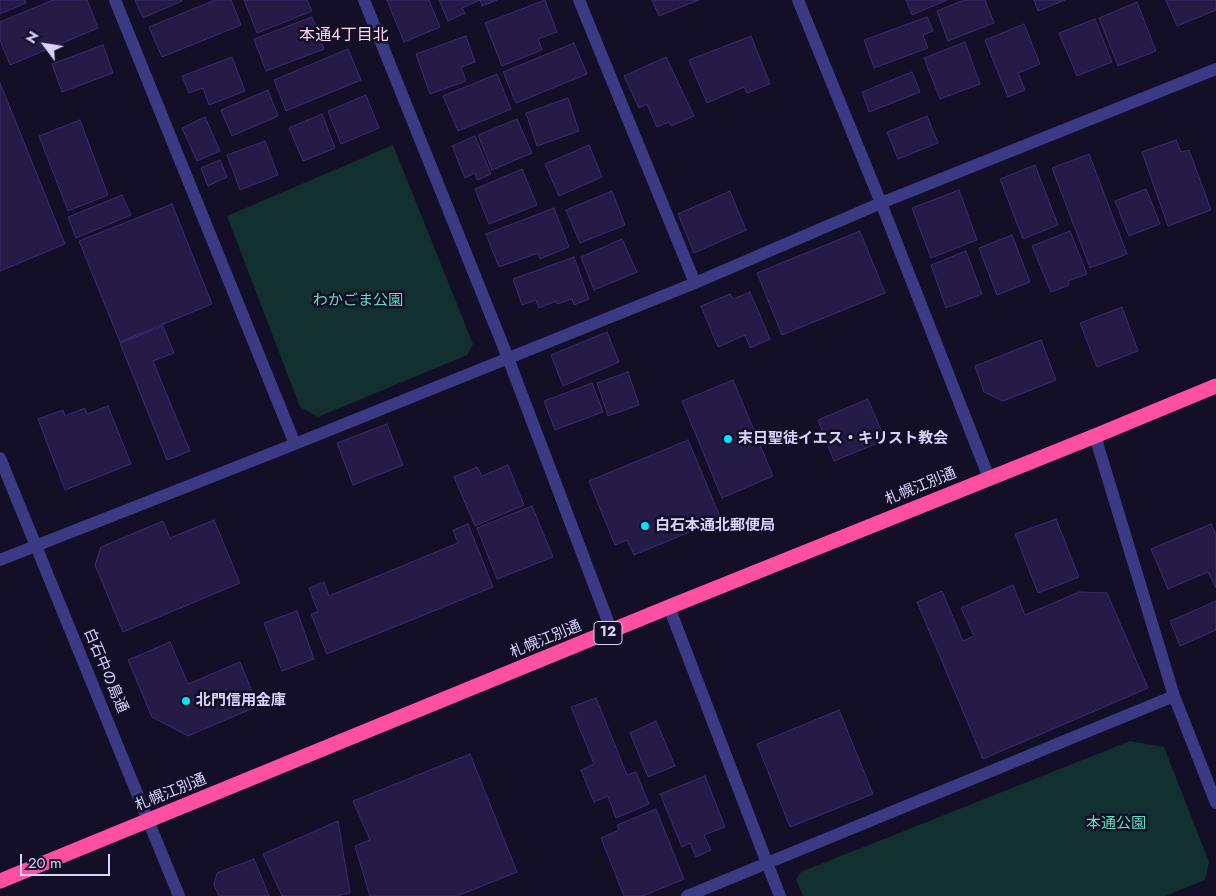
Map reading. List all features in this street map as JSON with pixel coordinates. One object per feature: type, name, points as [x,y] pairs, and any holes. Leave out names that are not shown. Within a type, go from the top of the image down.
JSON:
[{"type":"highway","name":"札幌江別通","points":[[0,881],[612,632],[669,607],[1216,386]]},
{"type":"street","points":[[115,0],[295,444]]},
{"type":"street","points":[[364,0],[508,358],[612,632]]},
{"type":"street","points":[[579,0],[695,283]]},
{"type":"street","points":[[798,0],[881,203],[989,478]]},
{"type":"street","points":[[0,560],[695,283],[881,203],[1216,69]]},
{"type":"street","points":[[1095,436],[1174,696],[1216,803]]},
{"type":"street","name":"白石中の島通","points":[[0,458],[179,896]]},
{"type":"street","points":[[669,607],[780,896]]},
{"type":"street","points":[[687,896],[1174,696]]},
{"type":"green space","name":"わかごま公園","points":[[393,145],[473,344],[467,355],[318,417],[300,407],[227,216]]},
{"type":"green space","name":"本通公園","points":[[1130,741],[1164,747],[1209,862],[1205,880],[1165,896],[803,896],[796,880],[801,872]]},
{"type":"building","points":[[0,0],[25,0],[26,3],[0,14]]},
{"type":"building","points":[[53,0],[87,0],[98,28],[10,65],[0,40],[0,22]]},
{"type":"building","points":[[135,0],[181,0],[182,1],[143,18]]},
{"type":"building","points":[[215,0],[231,0],[241,25],[162,57],[149,27]]},
{"type":"building","points":[[244,0],[307,0],[312,11],[257,33]]},
{"type":"building","points":[[387,0],[429,0],[440,27],[404,42]]},
{"type":"building","points":[[439,0],[480,0],[462,8],[465,13],[448,21]]},
{"type":"building","points":[[480,0],[497,0],[482,6]]},
{"type":"building","points":[[545,0],[557,32],[538,39],[542,50],[502,66],[485,23]]},
{"type":"building","points":[[652,0],[699,0],[659,16]]},
{"type":"building","points":[[906,0],[947,0],[912,15]]},
{"type":"building","points":[[964,0],[985,0],[994,23],[948,41],[937,11]]},
{"type":"building","points":[[1034,0],[1065,0],[1038,11]]},
{"type":"building","points":[[1166,0],[1216,0],[1216,10],[1177,26]]},
{"type":"building","points":[[1137,2],[1156,51],[1118,66],[1099,18]]},
{"type":"building","points":[[312,17],[324,49],[266,71],[254,39]]},
{"type":"building","points":[[927,17],[933,31],[923,35],[928,48],[874,68],[864,40]]},
{"type":"building","points":[[1095,19],[1112,62],[1077,76],[1059,33]]},
{"type":"building","points":[[1024,24],[1040,64],[1018,73],[1025,90],[1008,97],[985,40]]},
{"type":"building","points":[[466,36],[475,62],[461,67],[466,81],[430,94],[416,54]]},
{"type":"building","points":[[751,36],[770,84],[747,93],[744,87],[707,103],[689,60]]},
{"type":"building","points":[[965,42],[980,84],[940,99],[924,58]]},
{"type":"building","points":[[574,43],[587,74],[516,103],[503,72]]},
{"type":"building","points":[[103,45],[113,73],[62,92],[52,64]]},
{"type":"building","points":[[348,49],[361,80],[286,111],[274,80]]},
{"type":"building","points":[[232,57],[245,91],[209,105],[203,88],[189,93],[182,76]]},
{"type":"building","points":[[666,57],[694,116],[671,126],[669,122],[657,127],[647,104],[639,108],[624,76]]},
{"type":"building","points":[[912,72],[920,92],[869,112],[862,92]]},
{"type":"building","points":[[497,74],[511,109],[458,131],[443,96]]},
{"type":"building","points":[[0,83],[65,244],[0,271]]},
{"type":"building","points":[[268,90],[278,116],[232,136],[221,110]]},
{"type":"building","points":[[366,95],[379,128],[341,144],[328,111]]},
{"type":"building","points":[[568,98],[579,131],[537,146],[526,113]]},
{"type":"building","points":[[322,114],[335,148],[303,161],[289,128]]},
{"type":"building","points":[[927,116],[938,143],[898,159],[887,132]]},
{"type":"building","points":[[205,117],[220,151],[197,161],[182,128]]},
{"type":"building","points":[[517,119],[532,153],[492,170],[478,135]]},
{"type":"building","points":[[80,120],[108,195],[68,211],[39,136]]},
{"type":"building","points":[[475,136],[491,174],[477,180],[475,173],[465,178],[452,146]]},
{"type":"building","points":[[1176,140],[1181,152],[1189,150],[1211,210],[1168,226],[1142,152]]},
{"type":"building","points":[[265,141],[278,175],[240,190],[227,155]]},
{"type":"building","points":[[589,145],[602,177],[559,196],[545,164]]},
{"type":"building","points":[[1089,154],[1127,254],[1090,268],[1052,168]]},
{"type":"building","points":[[220,160],[227,177],[208,186],[201,168]]},
{"type":"building","points":[[1035,165],[1058,225],[1023,239],[1000,179]]},
{"type":"building","points":[[522,169],[537,205],[489,224],[475,189]]},
{"type":"building","points":[[1146,189],[1160,224],[1129,236],[1115,201]]},
{"type":"building","points":[[959,190],[977,240],[931,258],[912,208]]},
{"type":"building","points":[[612,191],[625,225],[580,243],[566,210]]},
{"type":"building","points":[[730,191],[746,230],[694,253],[678,214]]},
{"type":"building","points":[[122,195],[131,215],[76,238],[68,217]]},
{"type":"building","points":[[172,204],[212,304],[120,342],[79,241]]},
{"type":"building","points":[[554,208],[569,247],[540,259],[538,253],[499,267],[486,234]]},
{"type":"building","points":[[860,231],[885,293],[782,335],[757,273]]},
{"type":"building","points":[[1070,231],[1087,274],[1068,281],[1069,285],[1051,292],[1032,246]]},
{"type":"building","points":[[1012,235],[1030,282],[997,295],[979,248]]},
{"type":"building","points":[[622,239],[637,272],[594,290],[581,257]]},
{"type":"building","points":[[966,251],[982,294],[946,308],[931,265]]},
{"type":"building","points":[[574,257],[589,299],[574,305],[572,299],[557,304],[556,301],[539,308],[536,300],[522,305],[513,279]]},
{"type":"building","points":[[750,292],[770,339],[750,348],[745,335],[718,347],[701,306],[730,294],[733,299]]},
{"type":"building","points":[[1122,307],[1138,351],[1097,367],[1080,323]]},
{"type":"building","points":[[163,326],[174,353],[153,361],[190,451],[167,460],[120,343]]},
{"type":"building","points":[[607,332],[619,362],[563,386],[551,355]]},
{"type":"building","points":[[1041,340],[1056,380],[1003,401],[984,392],[975,366]]},
{"type":"building","points":[[628,372],[639,405],[608,416],[597,383]]},
{"type":"building","name":"末日聖徒イエス・キリスト教会","points":[[733,380],[773,476],[722,498],[682,401]]},
{"type":"building","points":[[592,383],[603,412],[555,430],[544,401]]},
{"type":"building","points":[[868,399],[885,440],[834,461],[818,420]]},
{"type":"building","points":[[108,406],[131,464],[65,490],[38,419],[63,410],[65,416],[85,408],[87,414]]},
{"type":"building","points":[[387,424],[403,465],[353,485],[337,443]]},
{"type":"building","points":[[688,440],[721,519],[634,555],[627,540],[615,545],[589,481]]},
{"type":"building","points":[[508,465],[524,505],[475,526],[454,477],[477,467],[482,476]]},
{"type":"building","points":[[532,506],[553,557],[497,579],[477,528]]},
{"type":"building","points":[[1056,519],[1079,577],[1038,593],[1015,534]]},
{"type":"building","points":[[214,520],[240,583],[123,632],[95,565],[101,547],[163,521],[170,538]]},
{"type":"building","points":[[468,524],[493,587],[327,654],[311,614],[318,612],[309,588],[324,582],[329,596],[458,543],[453,530]]},
{"type":"building","points":[[1211,524],[1216,535],[1216,588],[1208,572],[1168,589],[1151,549]]},
{"type":"building","points":[[1013,585],[1025,615],[1079,592],[1107,593],[1148,688],[983,759],[917,602],[942,591],[963,641],[974,636],[961,608]]},
{"type":"building","points":[[1216,601],[1216,630],[1180,646],[1170,621]]},
{"type":"building","points":[[297,611],[314,659],[282,671],[264,623]]},
{"type":"building","points":[[170,642],[188,684],[240,662],[258,706],[188,736],[152,717],[128,660]]},
{"type":"building","points":[[596,698],[627,775],[636,772],[649,804],[616,818],[608,796],[594,802],[581,770],[594,764],[571,707]]},
{"type":"building","points":[[839,710],[873,794],[790,827],[757,744]]},
{"type":"building","points":[[656,721],[675,766],[648,777],[630,733]]},
{"type":"building","points":[[470,754],[517,872],[457,896],[370,896],[355,846],[370,840],[353,801]]},
{"type":"building","points":[[705,776],[725,827],[704,835],[711,850],[696,857],[690,843],[682,847],[660,794]]},
{"type":"building","points":[[656,809],[684,879],[643,896],[624,896],[601,838],[619,830],[617,825]]},
{"type":"building","points":[[338,821],[350,893],[336,896],[282,896],[263,854]]},
{"type":"building","points":[[254,859],[269,896],[219,896],[214,885],[217,873]]},
{"type":"place","name":"末日聖徒イエス・キリスト教会","points":[[728,439]]},
{"type":"place","name":"白石本通北郵便局","points":[[645,526]]},
{"type":"place","name":"北門信用金庫","points":[[186,701]]},
{"type":"district","name":"本通4丁目北","points":[[344,36]]}]
